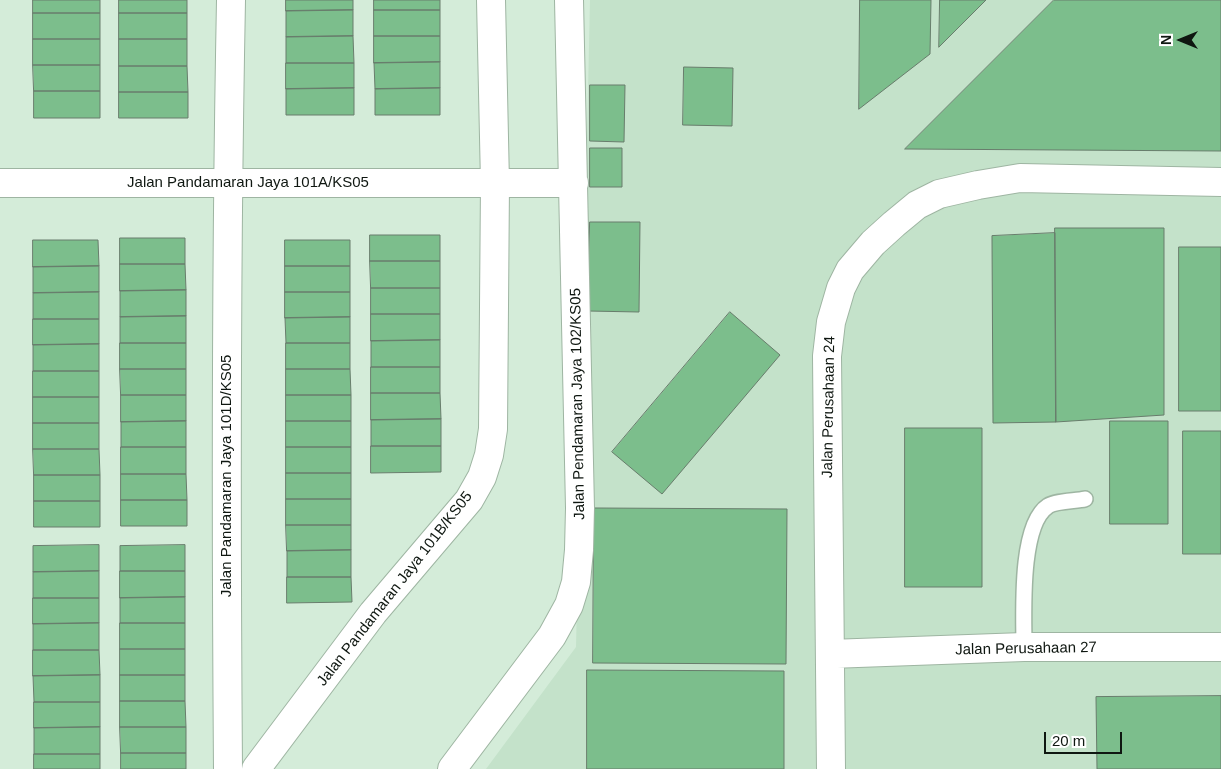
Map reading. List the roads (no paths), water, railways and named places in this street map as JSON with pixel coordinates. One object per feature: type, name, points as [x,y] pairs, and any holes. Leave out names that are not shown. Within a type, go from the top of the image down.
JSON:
[{"type":"street","name":"Jalan Pandamaran Jaya 101D/KS05","points":[[228,769],[226,541],[227,183],[231,0]]},
{"type":"street","points":[[491,0],[495,183]]},
{"type":"street","name":"Jalan Pendamaran Jaya 102/KS05","points":[[452,769],[552,636],[570,605],[576,582],[580,508],[574,183],[568,0]]},
{"type":"street","name":"Jalan Perusahaan 24","points":[[831,769],[827,356],[831,322],[841,288],[850,270],[873,244],[917,205],[939,194],[1020,178],[1221,182]]},
{"type":"street","name":"Jalan Pandamaran Jaya 101A/KS05","points":[[0,183],[574,183]]},
{"type":"street","name":"Jalan Pandamaran Jaya 101B/KS05","points":[[256,769],[373,613],[469,500],[482,477],[489,455],[493,429],[495,183]]},
{"type":"street","name":"Jalan Perusahaan 27","points":[[830,654],[1024,648],[1221,647]]},
{"type":"lane","points":[[1024,648],[1026,570],[1031,530],[1039,514],[1049,505],[1085,499]]}]
